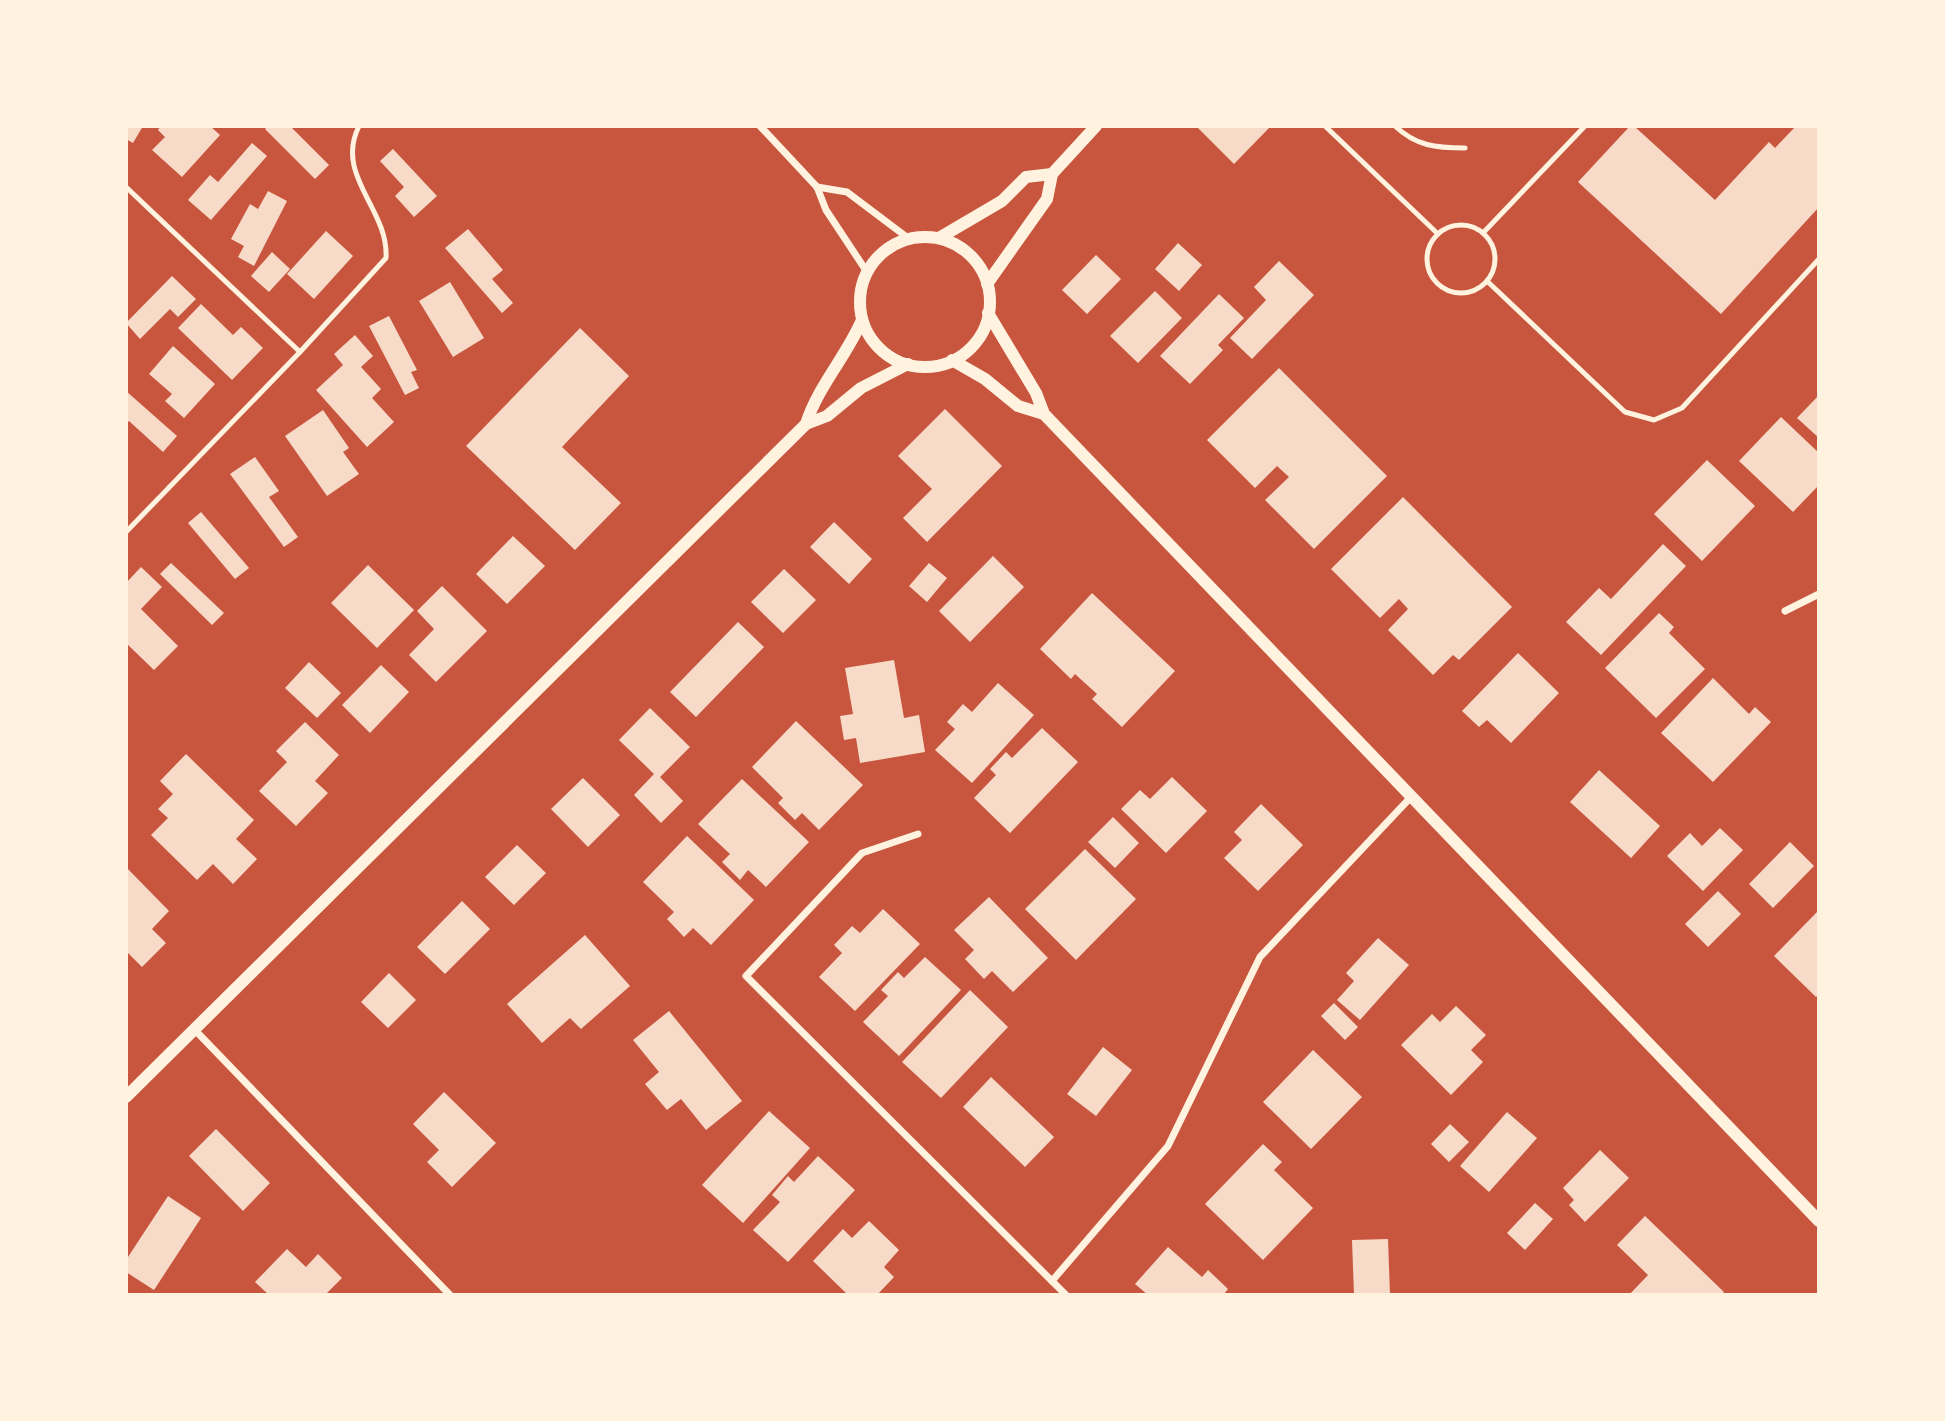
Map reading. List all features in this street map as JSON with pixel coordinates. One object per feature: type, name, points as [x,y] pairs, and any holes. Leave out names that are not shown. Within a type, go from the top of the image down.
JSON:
[{"type":"street","points":[[760,126],[817,187],[826,210],[867,272]]},
{"type":"street","points":[[987,284],[1047,199],[1052,174],[1097,126]]},
{"type":"street","points":[[939,238],[1002,201],[1026,177],[1052,174]]},
{"type":"street","points":[[817,187],[847,192],[908,238]]},
{"type":"street","points":[[908,238],[939,238],[962,247],[978,261],[991,300],[982,338],[952,360],[921,367],[899,362],[880,349],[866,331],[862,320],[861,286],[867,272],[885,249],[908,238]]},
{"type":"street","points":[[988,313],[1036,393],[1044,414],[1819,1221]]},
{"type":"street","points":[[806,424],[814,398],[854,340],[862,320]]},
{"type":"street","points":[[952,360],[985,379],[1018,406],[1044,414]]},
{"type":"street","points":[[126,1097],[806,424],[827,416],[861,388],[908,364]]},
{"type":"street","points":[[1786,611],[1819,594]]},
{"type":"street","points":[[1052,1281],[1168,1146],[1260,957],[1411,797]]},
{"type":"street","points":[[918,834],[863,853],[746,976],[1066,1295]]},
{"type":"street","points":[[194,1028],[450,1295]]},
{"type":"lane","points":[[126,532],[300,352],[386,258],[383,229],[353,172],[352,149],[359,126]]},
{"type":"lane","points":[[1325,126],[1438,234]]},
{"type":"lane","points":[[1395,126],[1408,138],[1422,145],[1465,148]]},
{"type":"lane","points":[[1483,233],[1586,126]]},
{"type":"lane","points":[[126,187],[300,352]]},
{"type":"lane","points":[[1464,225],[1483,233],[1495,252],[1496,264],[1487,281],[1476,290],[1464,293],[1442,288],[1433,280],[1427,257],[1429,246],[1438,234],[1453,226],[1464,225]]},
{"type":"lane","points":[[1487,281],[1625,412],[1654,420],[1682,408],[1819,259]]},
{"type":"building","points":[[126,126],[143,126],[133,143],[126,139]]},
{"type":"building","points":[[161,126],[210,126],[220,135],[182,177],[152,150],[165,137],[158,130]]},
{"type":"building","points":[[268,126],[290,126],[329,165],[315,179],[265,129]]},
{"type":"building","points":[[1630,126],[1634,126],[1715,200],[1769,142],[1775,148],[1796,126],[1819,126],[1819,207],[1721,314],[1578,182]]},
{"type":"building","points":[[1198,128],[1269,128],[1234,164]]},
{"type":"building","points":[[252,143],[267,156],[211,220],[188,200],[210,175],[218,182]]},
{"type":"building","points":[[393,149],[437,196],[414,217],[395,196],[404,187],[380,161]]},
{"type":"building","points":[[268,191],[287,201],[254,266],[238,257],[244,246],[231,239],[250,204],[258,209]]},
{"type":"building","points":[[468,229],[503,270],[492,279],[513,303],[502,313],[445,248]]},
{"type":"building","points":[[326,231],[353,256],[314,299],[287,274]]},
{"type":"building","points":[[1178,243],[1202,265],[1179,291],[1155,269]]},
{"type":"building","points":[[272,252],[290,269],[269,292],[251,276]]},
{"type":"building","points":[[1096,255],[1121,279],[1087,314],[1062,290]]},
{"type":"building","points":[[1279,261],[1314,295],[1252,359],[1230,338],[1266,300],[1254,287]]},
{"type":"building","points":[[172,276],[196,299],[178,317],[170,309],[140,339],[126,323]]},
{"type":"building","points":[[450,282],[484,338],[453,357],[419,301]]},
{"type":"building","points":[[1155,291],[1182,318],[1138,363],[1110,336]]},
{"type":"building","points":[[1219,294],[1244,318],[1218,345],[1223,350],[1190,384],[1160,356]]},
{"type":"building","points":[[201,304],[233,335],[241,327],[263,348],[232,380],[178,328]]},
{"type":"building","points":[[389,316],[417,370],[411,372],[419,388],[405,395],[369,326]]},
{"type":"building","points":[[580,328],[629,376],[562,447],[621,503],[575,550],[466,446]]},
{"type":"building","points":[[355,335],[373,356],[361,367],[381,389],[372,398],[394,422],[367,447],[316,390],[343,365],[334,354]]},
{"type":"building","points":[[173,346],[215,384],[184,418],[165,401],[172,394],[149,374]]},
{"type":"building","points":[[1279,368],[1387,476],[1314,549],[1265,500],[1289,477],[1277,466],[1255,488],[1207,440]]},
{"type":"building","points":[[126,391],[177,436],[163,452],[129,421],[126,424]]},
{"type":"building","points":[[1819,395],[1819,438],[1797,418]]},
{"type":"building","points":[[945,409],[1002,466],[927,542],[903,518],[932,489],[898,456]]},
{"type":"building","points":[[323,410],[349,448],[343,452],[359,474],[327,496],[285,436]]},
{"type":"building","points":[[1781,417],[1819,453],[1819,485],[1793,512],[1739,461]]},
{"type":"building","points":[[255,457],[279,491],[269,497],[298,537],[284,547],[230,474]]},
{"type":"building","points":[[1707,460],[1755,506],[1702,561],[1654,514]]},
{"type":"building","points":[[1403,497],[1512,607],[1459,660],[1453,655],[1433,675],[1388,630],[1408,609],[1399,599],[1380,618],[1331,569]]},
{"type":"building","points":[[201,512],[249,568],[235,579],[188,523]]},
{"type":"building","points":[[834,522],[872,559],[849,584],[810,547]]},
{"type":"building","points":[[513,536],[545,566],[507,604],[476,574]]},
{"type":"building","points":[[1663,544],[1686,566],[1601,655],[1566,622],[1599,588],[1611,599]]},
{"type":"building","points":[[993,556],[1024,587],[970,642],[939,611]]},
{"type":"building","points":[[171,563],[224,613],[212,625],[160,574]]},
{"type":"building","points":[[929,563],[947,578],[927,602],[909,586]]},
{"type":"building","points":[[368,565],[414,610],[377,648],[331,603]]},
{"type":"building","points":[[141,567],[162,587],[141,609],[178,646],[154,670],[126,643],[126,583]]},
{"type":"building","points":[[784,569],[816,600],[783,633],[751,602]]},
{"type":"building","points":[[442,586],[487,631],[436,682],[409,655],[434,629],[417,611]]},
{"type":"building","points":[[1092,593],[1175,671],[1122,727],[1092,699],[1097,694],[1075,674],[1071,679],[1040,649]]},
{"type":"building","points":[[1659,613],[1674,627],[1669,633],[1705,669],[1656,718],[1605,668]]},
{"type":"building","points":[[738,622],[764,647],[696,717],[670,692]]},
{"type":"building","points":[[1518,653],[1559,693],[1511,743],[1487,720],[1479,727],[1462,711]]},
{"type":"building","points":[[894,660],[904,718],[919,715],[925,752],[860,763],[856,738],[844,740],[840,716],[853,714],[845,668]]},
{"type":"building","points":[[309,662],[341,693],[317,718],[285,688]]},
{"type":"building","points":[[381,665],[409,692],[370,733],[342,705]]},
{"type":"building","points":[[1713,678],[1749,714],[1755,707],[1771,722],[1713,782],[1661,733]]},
{"type":"building","points":[[998,683],[1034,715],[972,783],[935,750],[955,729],[947,722],[963,704],[972,712]]},
{"type":"building","points":[[650,708],[690,747],[660,777],[683,801],[661,823],[634,795],[654,774],[619,740]]},
{"type":"building","points":[[796,721],[863,785],[819,830],[802,813],[795,820],[778,803],[783,798],[752,767]]},
{"type":"building","points":[[305,722],[339,755],[315,781],[328,793],[296,826],[259,791],[287,762],[276,751]]},
{"type":"building","points":[[1042,728],[1078,762],[1010,833],[974,798],[996,775],[990,769],[1006,752],[1012,758]]},
{"type":"building","points":[[186,754],[254,820],[236,839],[257,859],[233,884],[213,864],[197,880],[151,835],[168,818],[158,809],[173,794],[160,781]]},
{"type":"building","points":[[1599,770],[1660,826],[1631,858],[1570,802]]},
{"type":"building","points":[[1172,777],[1207,811],[1166,853],[1121,809],[1140,790],[1150,799]]},
{"type":"building","points":[[583,778],[620,815],[588,847],[551,809]]},
{"type":"building","points":[[742,779],[809,842],[766,887],[748,870],[740,880],[722,862],[730,854],[698,824]]},
{"type":"building","points":[[1261,804],[1303,845],[1258,891],[1224,858],[1242,840],[1234,832]]},
{"type":"building","points":[[1113,817],[1139,843],[1115,868],[1088,842]]},
{"type":"building","points":[[1720,828],[1743,850],[1703,891],[1667,856],[1690,833],[1702,846]]},
{"type":"building","points":[[687,836],[754,900],[711,945],[693,928],[684,937],[667,919],[674,912],[643,882]]},
{"type":"building","points":[[1790,842],[1814,866],[1773,908],[1749,884]]},
{"type":"building","points":[[517,845],[546,873],[514,905],[485,877]]},
{"type":"building","points":[[1085,849],[1136,899],[1076,960],[1025,909]]},
{"type":"building","points":[[126,867],[169,911],[152,929],[166,943],[142,967],[126,951]]},
{"type":"building","points":[[1718,891],[1741,914],[1708,947],[1685,924]]},
{"type":"building","points":[[989,897],[1048,958],[1013,992],[992,971],[984,979],[965,959],[974,950],[954,930]]},
{"type":"building","points":[[462,901],[490,929],[445,974],[417,947]]},
{"type":"building","points":[[883,909],[920,944],[855,1011],[819,977],[842,953],[834,945],[852,926],[860,933]]},
{"type":"building","points":[[1817,912],[1819,994],[1816,997],[1774,956]]},
{"type":"building","points":[[585,935],[630,986],[581,1029],[570,1018],[542,1043],[507,1004]]},
{"type":"building","points":[[1378,938],[1409,965],[1360,1020],[1337,1000],[1354,981],[1346,973]]},
{"type":"building","points":[[925,957],[961,990],[899,1056],[863,1022],[888,996],[881,990],[898,972],[904,978]]},
{"type":"building","points":[[389,973],[416,1000],[388,1028],[361,1002]]},
{"type":"building","points":[[970,990],[1008,1027],[941,1098],[902,1062]]},
{"type":"building","points":[[1334,1003],[1358,1027],[1345,1040],[1321,1016]]},
{"type":"building","points":[[1456,1006],[1486,1035],[1471,1050],[1483,1062],[1451,1095],[1401,1045],[1432,1014],[1440,1022]]},
{"type":"building","points":[[669,1011],[742,1101],[706,1130],[681,1099],[667,1110],[645,1084],[659,1072],[633,1040]]},
{"type":"building","points":[[1103,1047],[1132,1070],[1096,1116],[1067,1094]]},
{"type":"building","points":[[1313,1050],[1362,1097],[1311,1149],[1263,1102]]},
{"type":"building","points":[[991,1077],[1054,1137],[1025,1167],[963,1107]]},
{"type":"building","points":[[444,1092],[496,1143],[452,1187],[427,1162],[439,1150],[413,1124]]},
{"type":"building","points":[[769,1111],[810,1148],[743,1223],[702,1185]]},
{"type":"building","points":[[1507,1112],[1537,1138],[1489,1192],[1460,1166]]},
{"type":"building","points":[[1450,1124],[1469,1142],[1449,1162],[1431,1144]]},
{"type":"building","points":[[216,1129],[270,1183],[243,1211],[189,1156]]},
{"type":"building","points":[[1263,1144],[1282,1162],[1274,1170],[1313,1208],[1263,1260],[1205,1204]]},
{"type":"building","points":[[1600,1150],[1629,1178],[1585,1222],[1569,1205],[1574,1200],[1563,1188]]},
{"type":"building","points":[[818,1156],[855,1190],[788,1262],[753,1230],[780,1202],[772,1195],[788,1176],[794,1182]]},
{"type":"building","points":[[168,1196],[201,1218],[154,1290],[126,1272],[126,1260]]},
{"type":"building","points":[[1535,1203],[1553,1219],[1525,1250],[1507,1233]]},
{"type":"building","points":[[1645,1216],[1724,1292],[1721,1295],[1629,1295],[1648,1275],[1617,1245]]},
{"type":"building","points":[[869,1221],[899,1250],[884,1267],[894,1277],[877,1295],[848,1295],[813,1261],[843,1229],[852,1238]]},
{"type":"building","points":[[1388,1239],[1390,1295],[1354,1295],[1352,1240]]},
{"type":"building","points":[[1168,1247],[1202,1277],[1208,1270],[1228,1289],[1223,1295],[1148,1295],[1135,1284]]},
{"type":"building","points":[[287,1249],[306,1267],[318,1254],[342,1278],[325,1295],[269,1295],[255,1282]]}]
